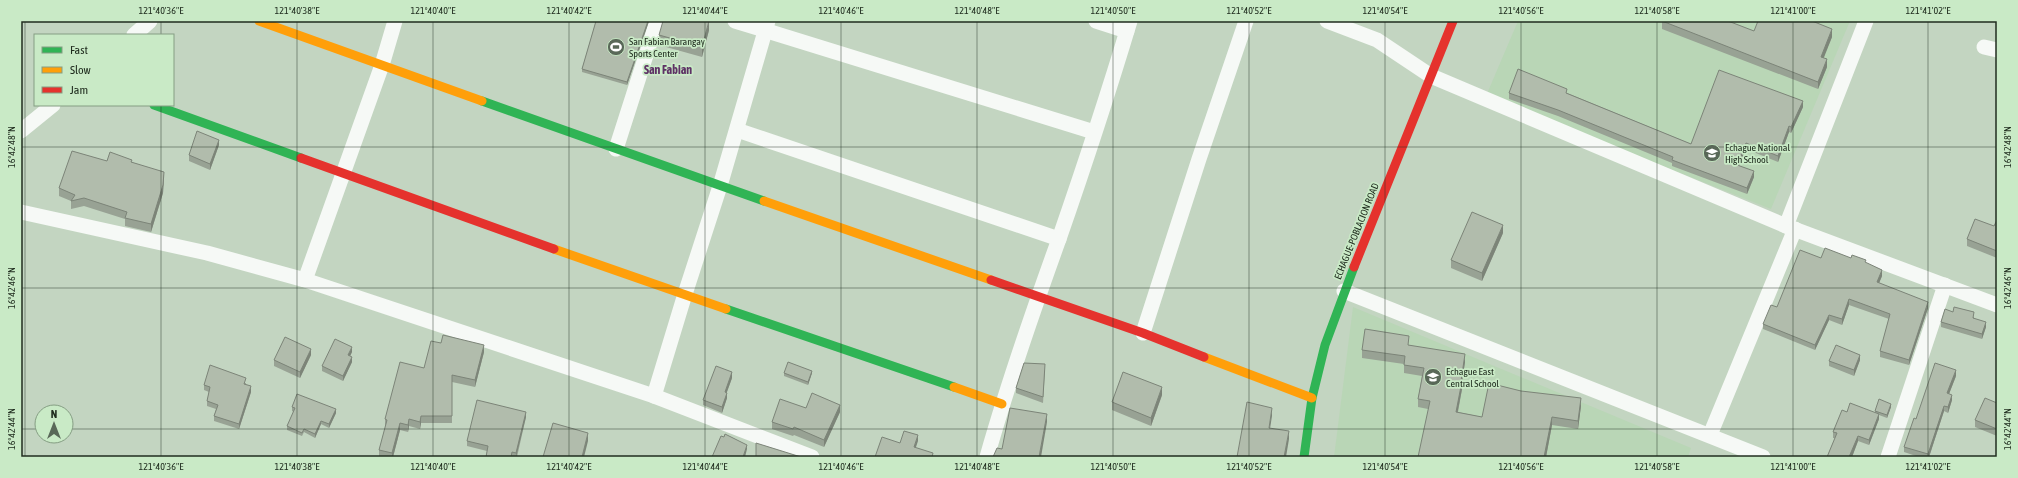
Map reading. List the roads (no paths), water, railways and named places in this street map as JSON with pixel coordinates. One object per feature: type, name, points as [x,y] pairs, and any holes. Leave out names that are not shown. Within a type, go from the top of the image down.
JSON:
[{"type":"street","points":[[135,34],[150,21]]},
{"type":"street","points":[[259,21],[720,186],[1143,333],[1312,398]]},
{"type":"street","points":[[304,280],[382,65],[395,21]]},
{"type":"street","points":[[616,149],[657,21]]},
{"type":"street","points":[[735,21],[766,26],[1094,132]]},
{"type":"street","points":[[987,457],[1002,404],[1129,26],[1096,21]]},
{"type":"street","points":[[1143,333],[1199,159],[1246,21]]},
{"type":"street","points":[[1327,21],[1377,40],[1431,76],[1790,227],[1997,305]]},
{"type":"street","name":"ECHAGUE-POBLACION ROAD","points":[[1304,457],[1312,398],[1325,345],[1344,291],[1452,21]]},
{"type":"street","points":[[1710,435],[1790,227],[1866,21]]},
{"type":"street","points":[[654,396],[684,294],[737,130],[766,26]]},
{"type":"street","points":[[21,131],[52,106]]},
{"type":"street","points":[[157,106],[254,143],[343,173],[476,222],[1002,404]]},
{"type":"street","points":[[737,130],[1059,238]]},
{"type":"street","points":[[21,212],[207,253],[304,280],[654,396],[812,457]]},
{"type":"street","points":[[1888,457],[1945,286]]},
{"type":"street","points":[[1344,291],[1763,457]]},
{"type":"place","name":"San Fabian Barangay Sports Center","points":[[616,47]]},
{"type":"place","name":"Echague National High School","points":[[1712,153]]},
{"type":"place","name":"Echague East Central School","points":[[1433,377]]},
{"type":"district","name":"San Fabian","points":[[668,70]]}]
